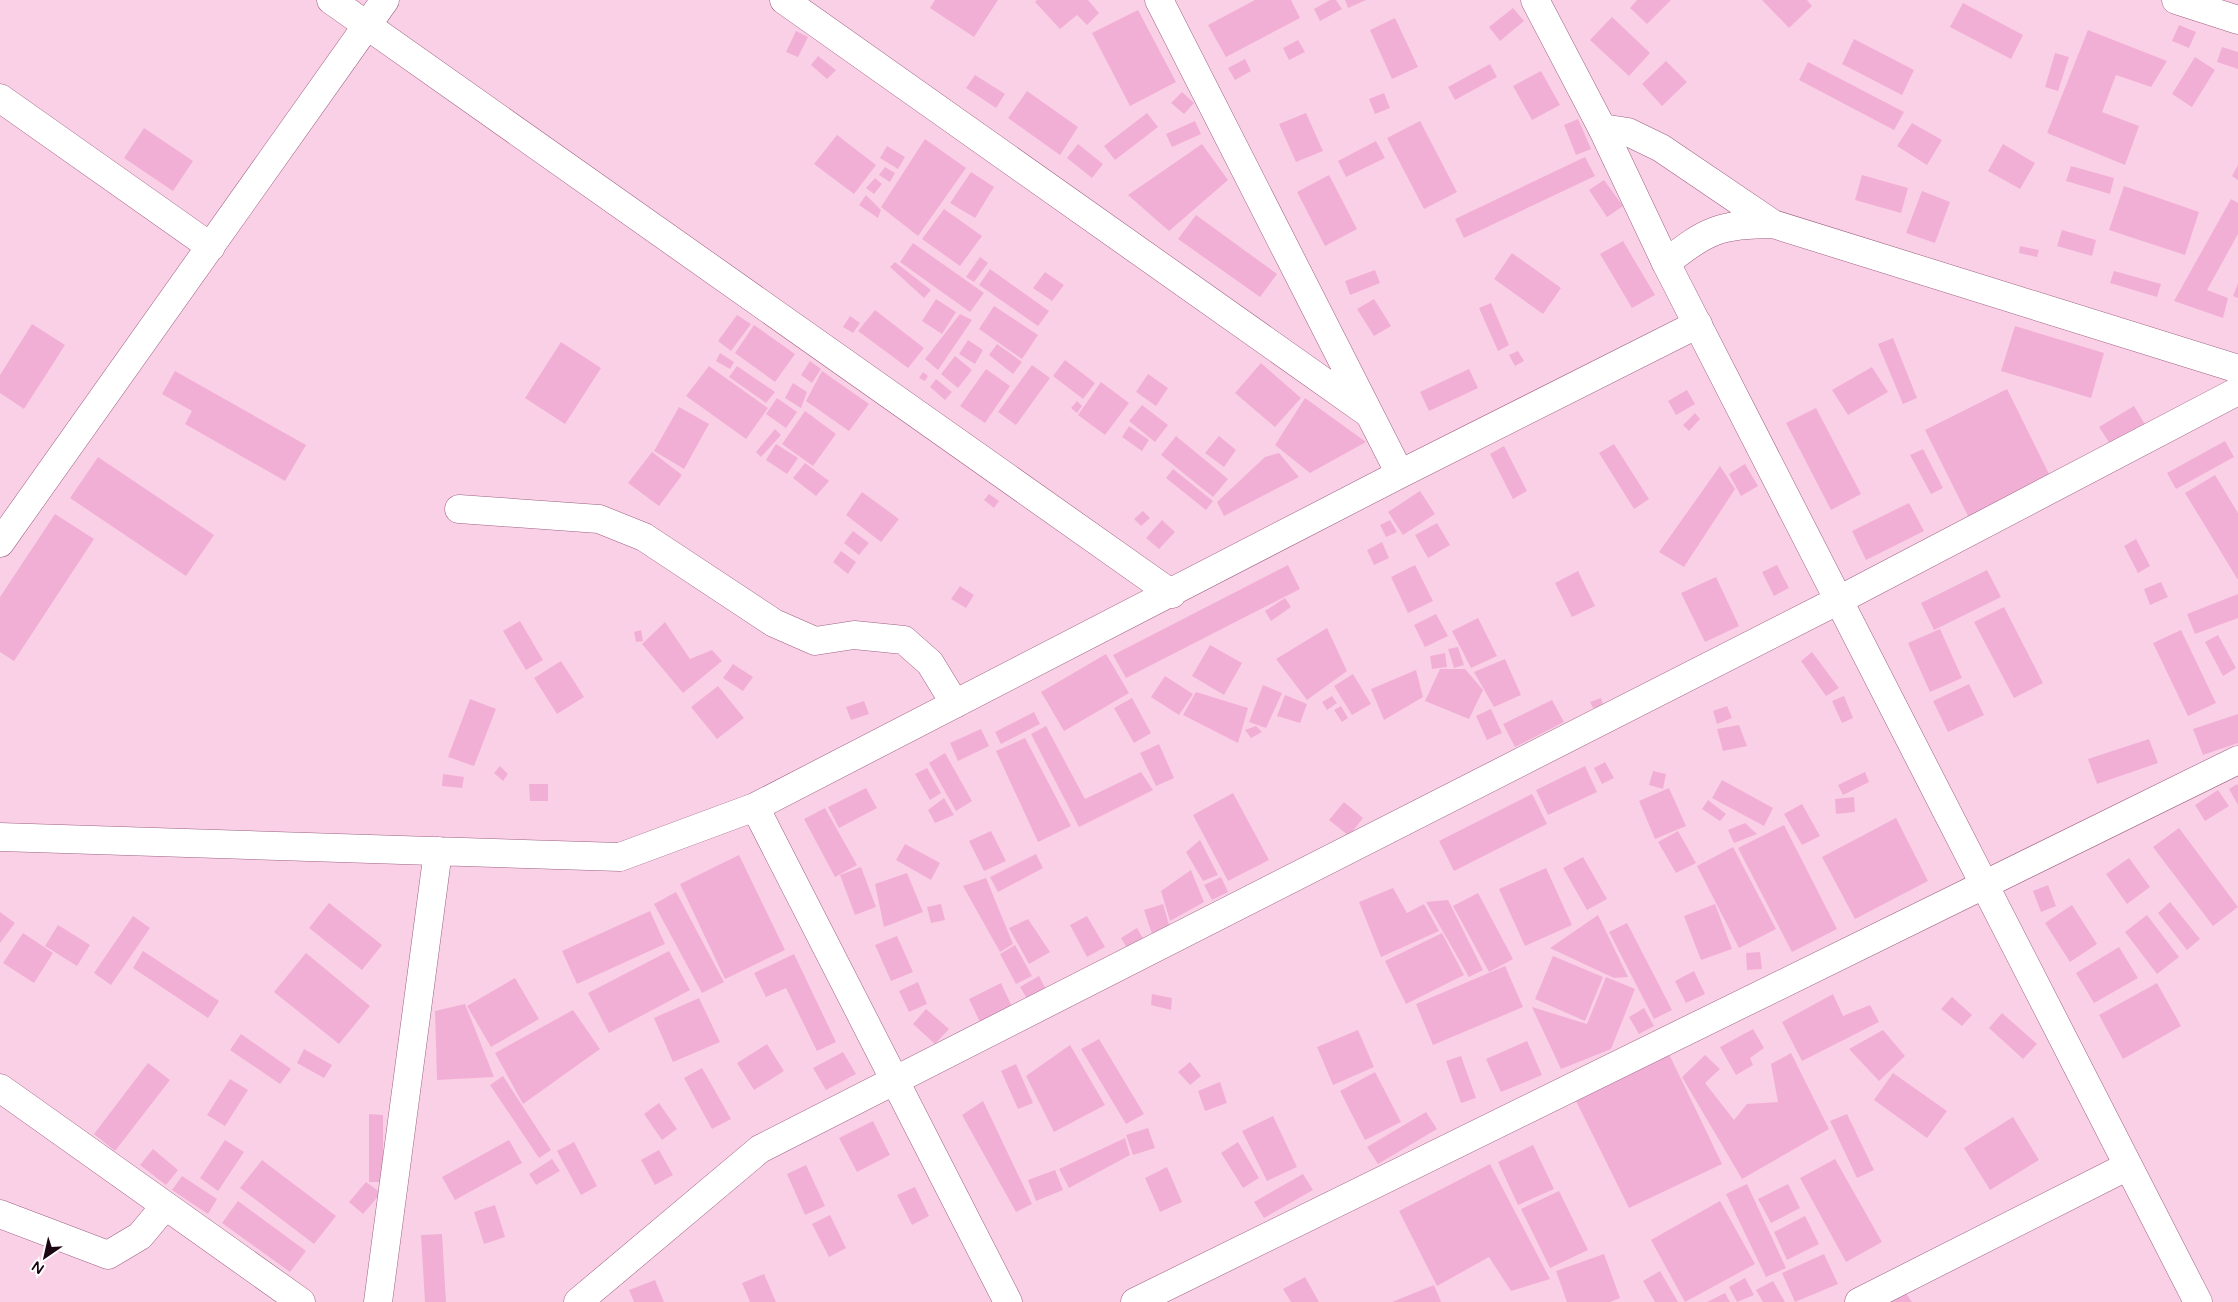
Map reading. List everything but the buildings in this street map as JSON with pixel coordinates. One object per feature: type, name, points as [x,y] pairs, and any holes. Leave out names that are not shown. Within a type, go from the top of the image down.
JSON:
[{"type":"street","points":[[331,0],[1172,594]]},
{"type":"street","points":[[0,543],[385,0]]},
{"type":"street","points":[[784,0],[1368,413]]},
{"type":"street","points":[[1159,0],[1400,474]]},
{"type":"street","points":[[1535,0],[1602,128],[1666,263],[2198,1302]]},
{"type":"street","points":[[2176,0],[2238,20]]},
{"type":"street","points":[[0,98],[211,247]]},
{"type":"street","points":[[1602,128],[1628,132],[1661,148],[1773,224],[2238,369]]},
{"type":"street","points":[[1666,263],[1690,243],[1708,233],[1741,224],[1773,224]]},
{"type":"street","points":[[0,837],[620,857],[754,807],[1172,594],[1400,474],[1698,324]]},
{"type":"street","points":[[578,1302],[760,1150],[1839,600],[2238,391]]},
{"type":"street","points":[[460,509],[599,518],[644,537],[774,623],[816,641],[854,635],[904,640],[930,663],[955,704]]},
{"type":"street","points":[[1135,1302],[2238,760]]},
{"type":"street","points":[[754,807],[1008,1302]]},
{"type":"street","points":[[378,1302],[438,851]]},
{"type":"street","points":[[0,1088],[301,1302]]},
{"type":"street","points":[[1859,1302],[2128,1166]]},
{"type":"street","points":[[0,1214],[108,1255],[140,1236],[165,1206]]}]
